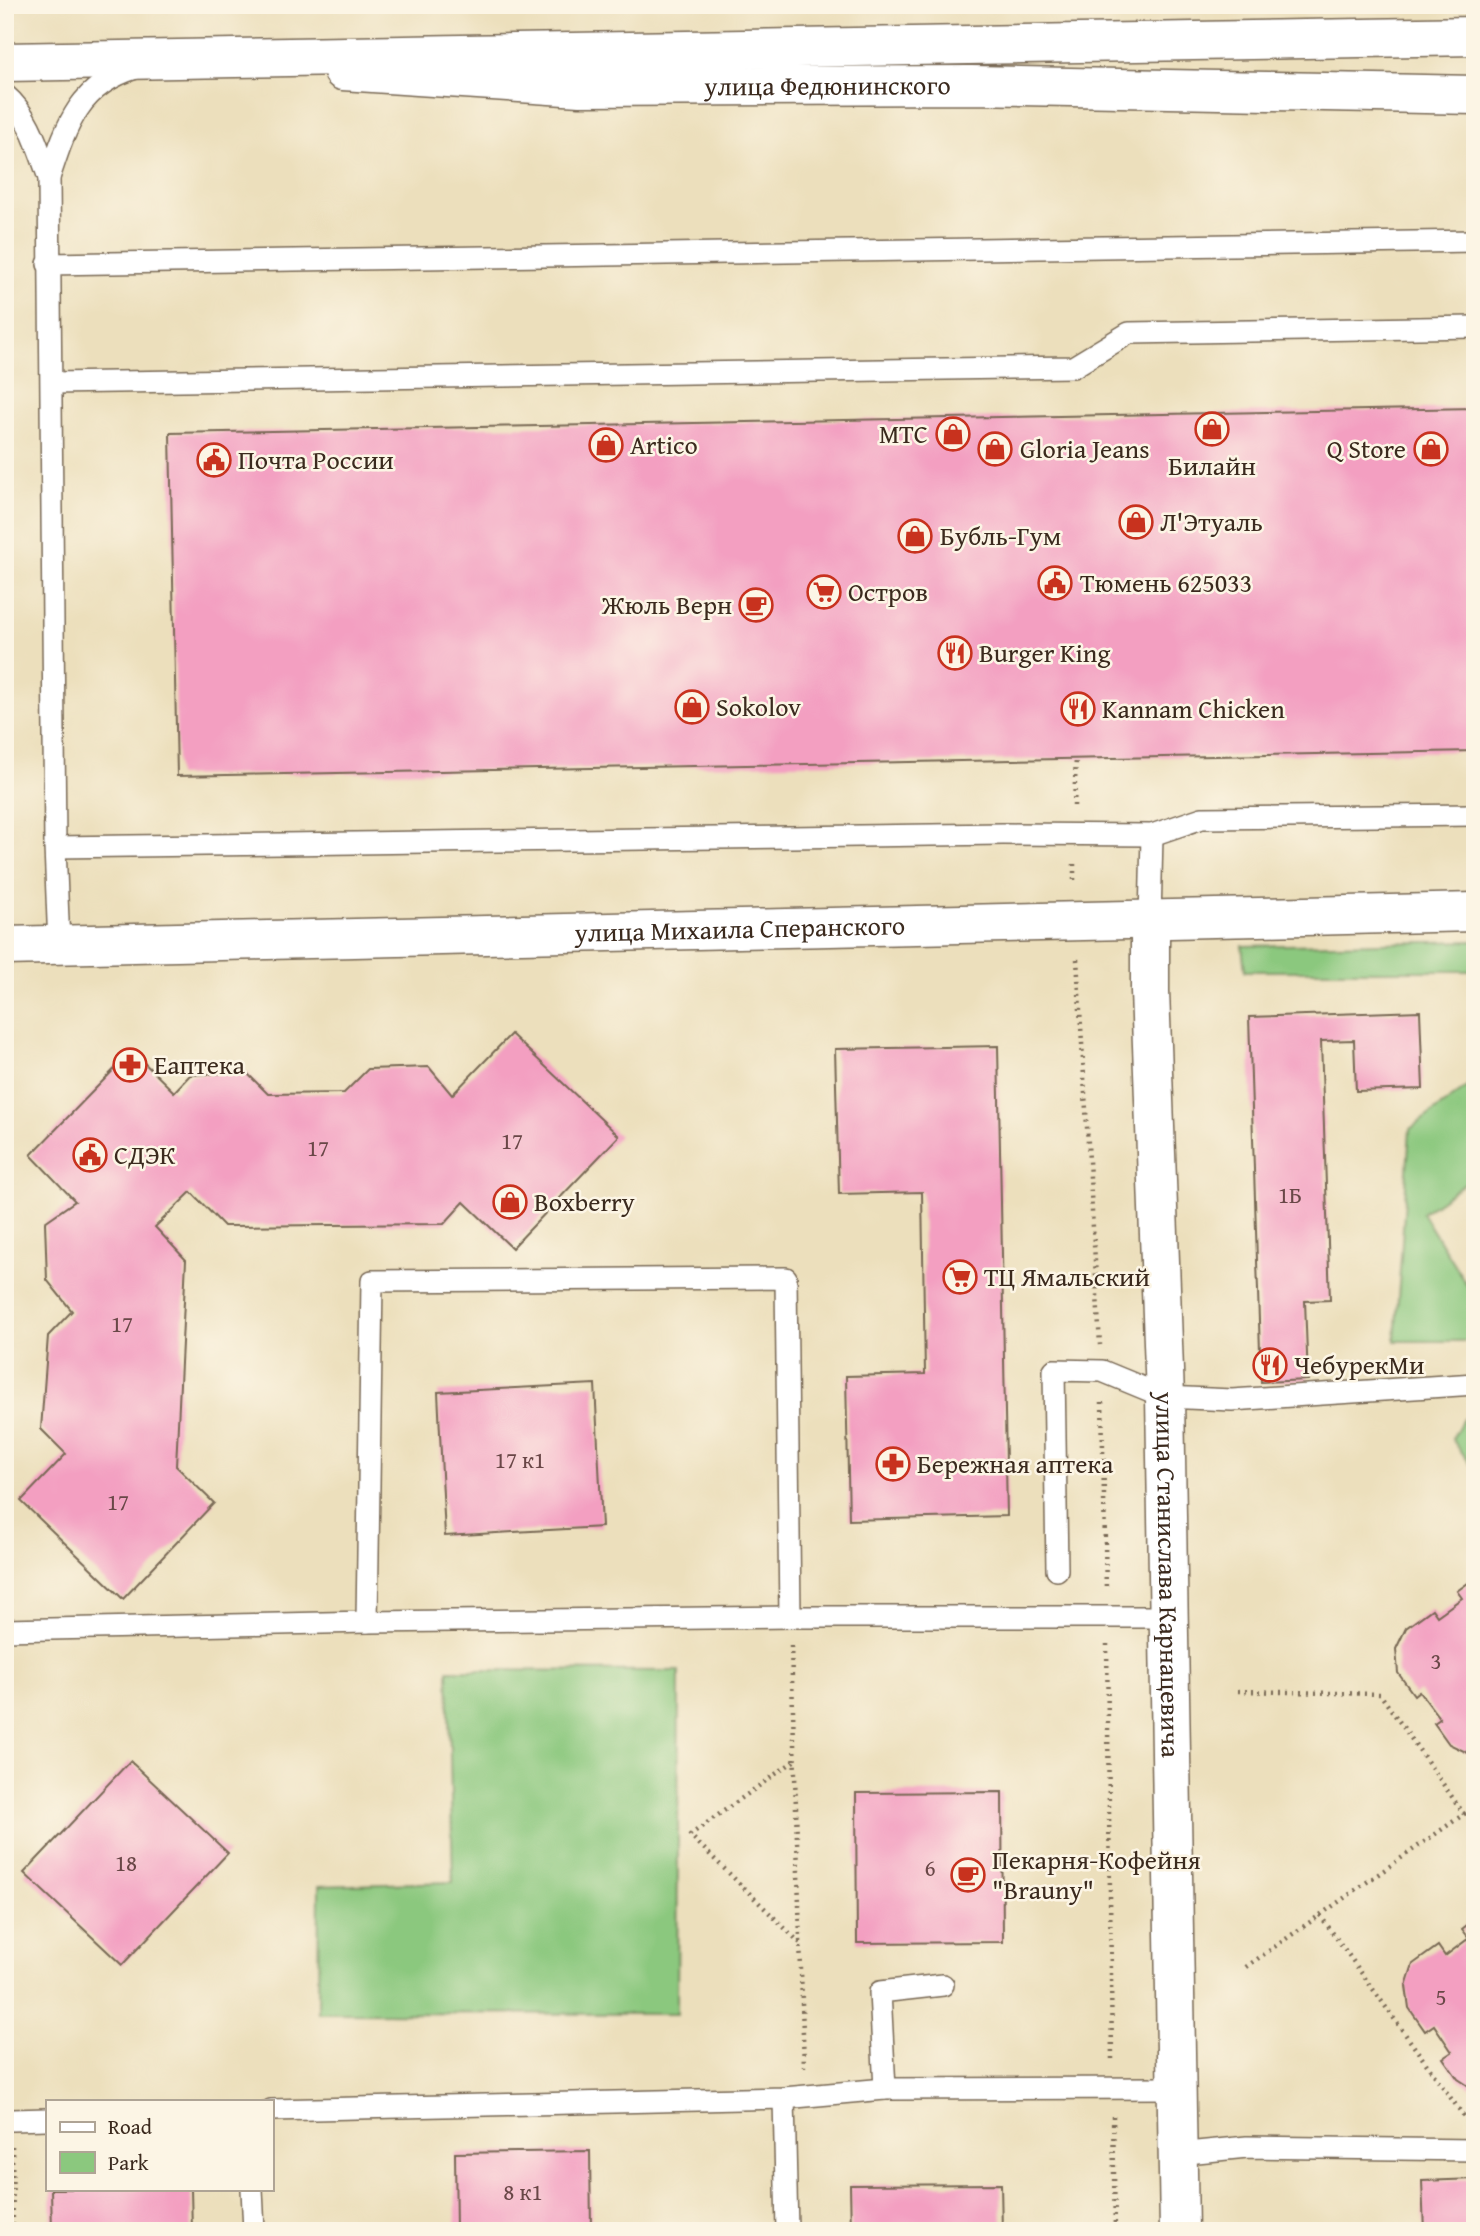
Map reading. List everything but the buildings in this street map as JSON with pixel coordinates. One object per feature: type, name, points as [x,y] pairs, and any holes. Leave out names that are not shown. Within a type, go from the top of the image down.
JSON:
[{"type":"main road","name":"улица Федюнинского","points":[[5,62],[1475,36]]},
{"type":"main road","name":"улица Федюнинского","points":[[172,60],[580,87],[971,85],[1475,95]]},
{"type":"main road","name":"улица Михаила Сперанского","points":[[5,946],[1475,912]]},
{"type":"main road","name":"улица Станислава Карнацевича","points":[[1150,921],[1150,991],[1165,1397],[1179,2231]]},
{"type":"lane","points":[[59,945],[55,846],[49,178],[66,128],[80,103],[104,83],[131,69],[172,60]]},
{"type":"lane","points":[[5,95],[16,104],[31,129],[49,178]]},
{"type":"lane","points":[[48,264],[1475,241]]},
{"type":"lane","points":[[52,383],[1073,367],[1129,333],[1475,327]]},
{"type":"lane","points":[[55,846],[1152,835],[1202,818],[1475,815]]},
{"type":"lane","points":[[1150,921],[1152,835]]},
{"type":"lane","points":[[368,1622],[372,1281],[786,1278],[790,1617]]},
{"type":"lane","points":[[1057,1570],[1054,1370],[1102,1371],[1165,1397],[1232,1400],[1475,1384]]},
{"type":"lane","points":[[5,1630],[790,1617],[1168,1618]]},
{"type":"lane","points":[[885,2088],[880,1992],[943,1985]]},
{"type":"lane","points":[[273,2110],[795,2097],[885,2088],[1176,2088]]},
{"type":"lane","points":[[787,2231],[795,2097]]},
{"type":"lane","points":[[12,2120],[46,2119]]},
{"type":"lane","points":[[1177,2154],[1247,2147],[1475,2150]]},
{"type":"lane","points":[[252,2190],[254,2231]]},
{"type":"path","points":[[1076,758],[1074,923],[1102,1371],[1115,2231]]},
{"type":"path","points":[[790,1617],[800,1944],[795,2097]]},
{"type":"path","points":[[1238,1692],[1380,1694],[1464,1814]]},
{"type":"path","points":[[794,1760],[690,1835],[800,1944]]},
{"type":"path","points":[[1243,1969],[1475,1807]]},
{"type":"path","points":[[1320,1915],[1474,2130]]},
{"type":"path","points":[[5,2048],[12,2120],[13,2231]]},
{"type":"green space","points":[[1475,941],[1475,971],[1245,971],[1242,946]]},
{"type":"green space","points":[[1475,1081],[1475,1176],[1422,1213],[1475,1298],[1475,1341],[1395,1341],[1410,1129]]},
{"type":"green space","points":[[1475,1418],[1475,1470],[1452,1439],[1463,1419]]},
{"type":"green space","points":[[448,1670],[679,1671],[677,2014],[318,2013],[319,1886],[453,1882]]},
{"type":"place","name":"Билайн","points":[[1212,429]]},
{"type":"place","name":"МТС","points":[[953,434]]},
{"type":"place","name":"Artico","points":[[606,445]]},
{"type":"place","name":"Gloria Jeans","points":[[995,449]]},
{"type":"place","name":"Q Store","points":[[1431,449]]},
{"type":"place","name":"Почта России","points":[[214,460]]},
{"type":"place","name":"Л'Этуаль","points":[[1136,522]]},
{"type":"place","name":"Бубль-Гум","points":[[915,536]]},
{"type":"place","name":"Тюмень 625033","points":[[1055,583]]},
{"type":"place","name":"Остров","points":[[824,592]]},
{"type":"place","name":"Жюль Верн","points":[[756,605]]},
{"type":"place","name":"Burger King","points":[[955,653]]},
{"type":"place","name":"Sokolov","points":[[692,707]]},
{"type":"place","name":"Kannam Chicken","points":[[1078,709]]},
{"type":"place","name":"Еаптека","points":[[130,1065]]},
{"type":"place","name":"СДЭК","points":[[90,1155]]},
{"type":"place","name":"Boxberry","points":[[510,1202]]},
{"type":"place","name":"ТЦ Ямальский","points":[[960,1277]]},
{"type":"place","name":"ЧебурекМи","points":[[1270,1365]]},
{"type":"place","name":"Бережная аптека","points":[[893,1464]]},
{"type":"place","name":"Пекарня-Кофейня \"Brauny\"","points":[[968,1875]]}]
